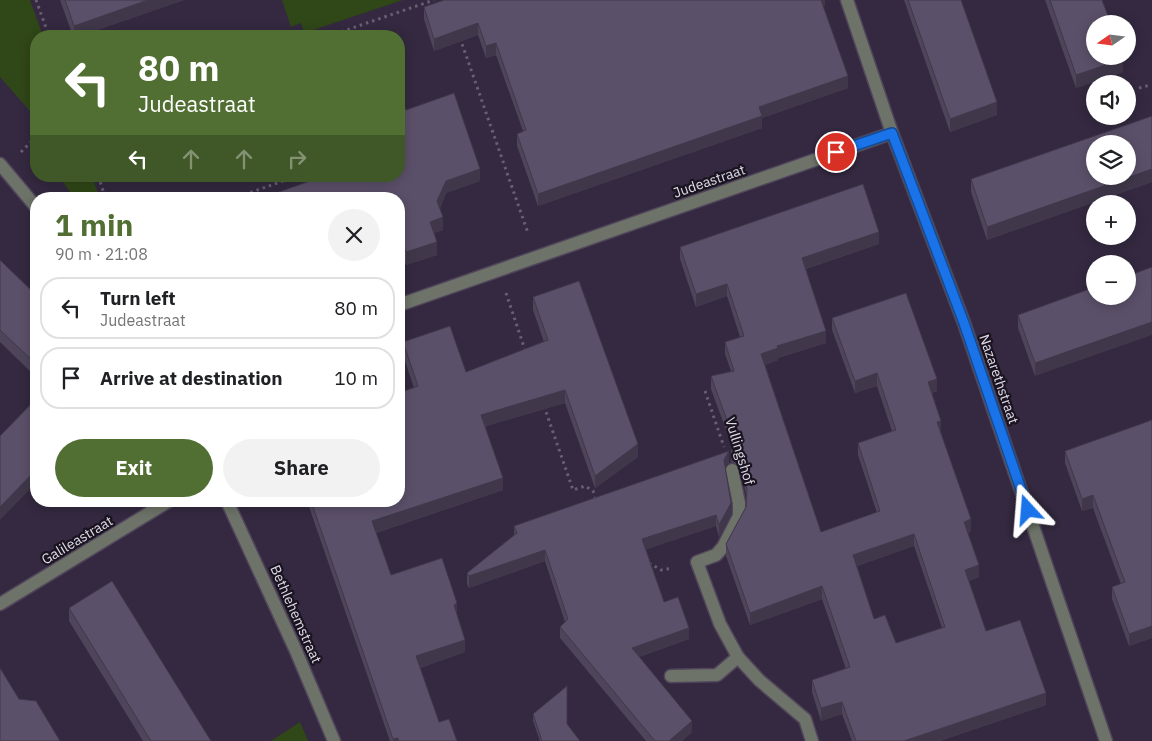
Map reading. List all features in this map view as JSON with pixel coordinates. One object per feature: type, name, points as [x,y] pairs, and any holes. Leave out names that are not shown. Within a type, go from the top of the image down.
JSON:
[{"type":"street","name":"Nazarethstraat","points":[[847,0],[892,133],[964,323],[1106,741]]},
{"type":"street","name":"Judeastraat","points":[[405,303],[892,133]]},
{"type":"street","points":[[0,164],[30,200]]},
{"type":"street","name":"Vullingshof","points":[[697,562],[716,556],[723,548],[739,516],[739,503],[732,470]]},
{"type":"street","name":"Galileastraat","points":[[0,604],[159,507]]},
{"type":"street","name":"Bethlehemstraat","points":[[230,507],[288,634],[334,741]]},
{"type":"street","points":[[697,562],[720,624],[738,657],[759,680],[805,719],[812,741]]},
{"type":"street","points":[[671,676],[717,675],[738,657]]},
{"type":"path","points":[[36,0],[47,30]]},
{"type":"path","points":[[346,30],[434,0]]},
{"type":"path","points":[[460,37],[537,257]]},
{"type":"path","points":[[1139,88],[1150,85]]},
{"type":"path","points":[[252,192],[280,182]]},
{"type":"path","points":[[498,271],[530,362]]},
{"type":"path","name":"Vullingshof","points":[[705,391],[732,470]]},
{"type":"path","points":[[542,399],[573,490],[585,486],[592,491],[598,507]]},
{"type":"path","points":[[649,562],[656,568],[666,570],[697,562]]},
{"type":"green space","points":[[0,0],[30,0],[41,30],[30,30],[30,111],[0,77]]},
{"type":"green space","points":[[282,0],[403,0],[313,30],[303,30],[301,23],[291,27]]},
{"type":"green space","points":[[63,182],[94,182],[98,192],[71,192]]},
{"type":"green space","points":[[300,722],[308,741],[271,741]]},
{"type":"building","points":[[65,0],[148,0],[74,26]]},
{"type":"building","points":[[444,0],[821,0],[848,76],[759,107],[762,116],[538,194],[517,134],[526,130],[496,43],[486,46],[478,23],[434,39],[424,7]]},
{"type":"building","points":[[908,0],[961,0],[997,102],[950,119]]},
{"type":"building","points":[[1050,0],[1102,0],[1108,15],[1086,15],[1086,65],[1105,65],[1076,75]]},
{"type":"building","points":[[454,93],[480,169],[446,181],[437,201],[443,217],[430,222],[437,242],[406,252],[405,192],[279,192],[307,182],[405,182],[405,107],[406,110]]},
{"type":"building","points":[[1152,116],[1152,169],[1136,175],[1136,135],[1097,135],[1126,125],[1136,125],[1136,122]]},
{"type":"building","points":[[1086,139],[1086,185],[1106,185],[987,227],[971,179]]},
{"type":"building","points":[[863,184],[879,232],[802,258],[826,331],[777,346],[778,348],[761,354],[821,532],[880,511],[858,443],[896,430],[877,373],[855,381],[832,318],[906,293],[937,379],[928,382],[941,421],[937,422],[971,519],[964,522],[979,565],[965,570],[986,631],[1020,620],[1046,693],[904,741],[856,741],[842,702],[821,708],[812,680],[850,667],[822,586],[750,613],[726,544],[746,507],[747,489],[740,456],[738,452],[731,450],[737,448],[711,376],[734,371],[725,342],[744,336],[727,284],[696,294],[680,247]],"holes":[[[914,534],[945,627],[896,643],[885,615],[874,619],[853,555]]]},
{"type":"building","points":[[0,260],[30,289],[30,358],[0,330]]},
{"type":"building","points":[[1152,267],[1152,322],[1035,363],[1018,315],[1086,290],[1086,305],[1136,305],[1136,273]]},
{"type":"building","points":[[579,281],[638,444],[595,476],[565,390],[481,415],[503,478],[372,521],[391,575],[442,558],[457,603],[454,605],[465,640],[416,656],[439,722],[449,719],[457,741],[399,741],[398,738],[393,739],[313,507],[405,507],[405,391],[418,386],[405,348],[405,341],[450,326],[466,372],[548,340],[533,297]]},
{"type":"building","points":[[30,405],[30,476],[0,507],[0,436]]},
{"type":"building","points":[[1152,420],[1152,626],[1129,634],[1112,587],[1125,582],[1093,495],[1082,499],[1065,451]]},
{"type":"building","points":[[729,451],[724,460],[731,503],[719,525],[716,515],[642,539],[664,602],[678,597],[689,628],[632,648],[692,721],[669,741],[655,741],[560,627],[568,619],[545,550],[469,576],[467,573],[517,533],[514,526]]},
{"type":"building","points":[[112,581],[211,741],[151,741],[69,608]]},
{"type":"building","points":[[0,668],[19,699],[36,701],[60,741],[0,741]]},
{"type":"building","points":[[567,686],[567,724],[580,741],[542,741],[533,714]]},
{"type":"route","points":[[836,152],[892,133],[964,323],[1028,510]]}]
